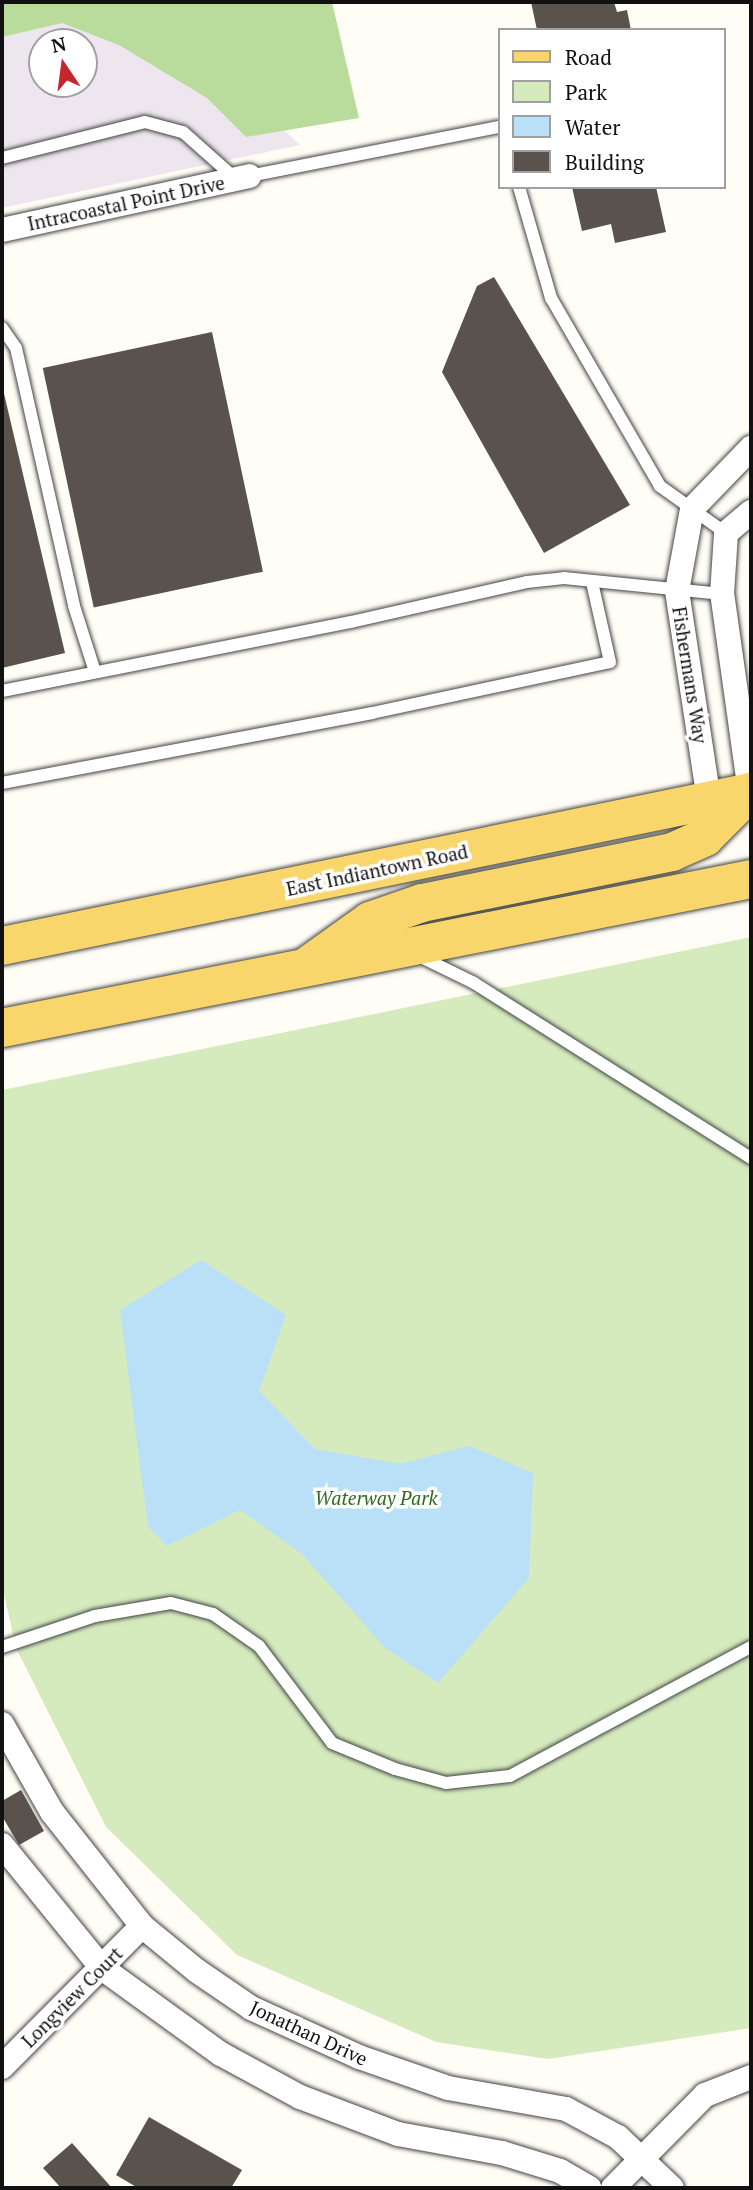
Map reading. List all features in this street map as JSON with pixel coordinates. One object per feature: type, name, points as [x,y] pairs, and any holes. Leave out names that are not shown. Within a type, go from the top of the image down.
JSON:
[{"type":"main road","name":"East Indiantown Road","points":[[2,946],[751,792]]},
{"type":"main road","points":[[300,971],[370,921],[422,903],[672,852],[705,837],[751,792]]},
{"type":"main road","points":[[2,1028],[300,971],[751,879]]},
{"type":"street","name":"Intracoastal Point Drive","points":[[2,230],[243,177]]},
{"type":"street","points":[[692,509],[751,448]]},
{"type":"street","name":"Fishermans Way","points":[[692,509],[677,591],[709,800]]},
{"type":"street","points":[[751,512],[726,533],[722,594],[751,792]]},
{"type":"street","name":"Jonathan Drive","points":[[2,1724],[43,1801],[142,1926],[251,2008],[359,2057],[448,2088],[566,2109],[618,2137],[672,2188]]},
{"type":"street","points":[[2,1845],[102,1968],[192,2035],[300,2097],[398,2134],[502,2153],[559,2171],[590,2188]]},
{"type":"street","name":"Longview Court","points":[[4,2062],[142,1926]]},
{"type":"street","points":[[613,2188],[705,2095],[751,2077]]},
{"type":"lane","points":[[2,158],[145,122],[183,132],[243,177],[498,127]]},
{"type":"lane","points":[[520,189],[551,298],[660,486],[726,533]]},
{"type":"lane","points":[[2,328],[16,348],[74,606],[95,672]]},
{"type":"lane","points":[[2,691],[351,622],[527,582],[564,578],[722,594]]},
{"type":"lane","points":[[2,783],[372,713],[610,662],[592,582]]},
{"type":"lane","points":[[407,949],[474,983],[751,1158]]},
{"type":"lane","points":[[2,1647],[95,1616],[171,1603],[213,1614],[259,1647],[332,1743],[395,1769],[446,1783],[510,1776],[751,1647]]},
{"type":"shaded area","points":[[2,2],[145,2],[300,145],[2,208]]},
{"type":"green space","points":[[2,2],[332,2],[359,118],[246,137],[207,98],[119,45],[98,37],[98,28],[75,28],[62,23],[28,28],[28,31],[2,37]]},
{"type":"green space","name":"Waterway Park","points":[[751,937],[751,2028],[548,2059],[436,2042],[237,1955],[106,1827],[16,1648],[2,1585],[2,1090]]},
{"type":"water","points":[[201,1260],[286,1315],[259,1391],[315,1449],[400,1464],[469,1446],[533,1473],[529,1578],[438,1683],[385,1648],[302,1554],[240,1510],[167,1546],[148,1527],[120,1310]]},
{"type":"building","points":[[531,2],[614,2],[617,12],[627,10],[631,28],[537,28]]},
{"type":"building","points":[[572,189],[656,189],[666,232],[615,243],[611,224],[582,231]]},
{"type":"building","points":[[494,277],[630,505],[544,553],[442,372],[477,286]]},
{"type":"building","points":[[212,332],[263,572],[94,608],[43,368]]},
{"type":"building","points":[[2,385],[65,653],[2,668]]},
{"type":"building","points":[[21,1790],[44,1831],[19,1845],[2,1816],[2,1801]]},
{"type":"building","points":[[149,2117],[242,2170],[231,2188],[138,2188],[116,2175]]},
{"type":"building","points":[[72,2143],[112,2188],[61,2188],[43,2168]]}]
